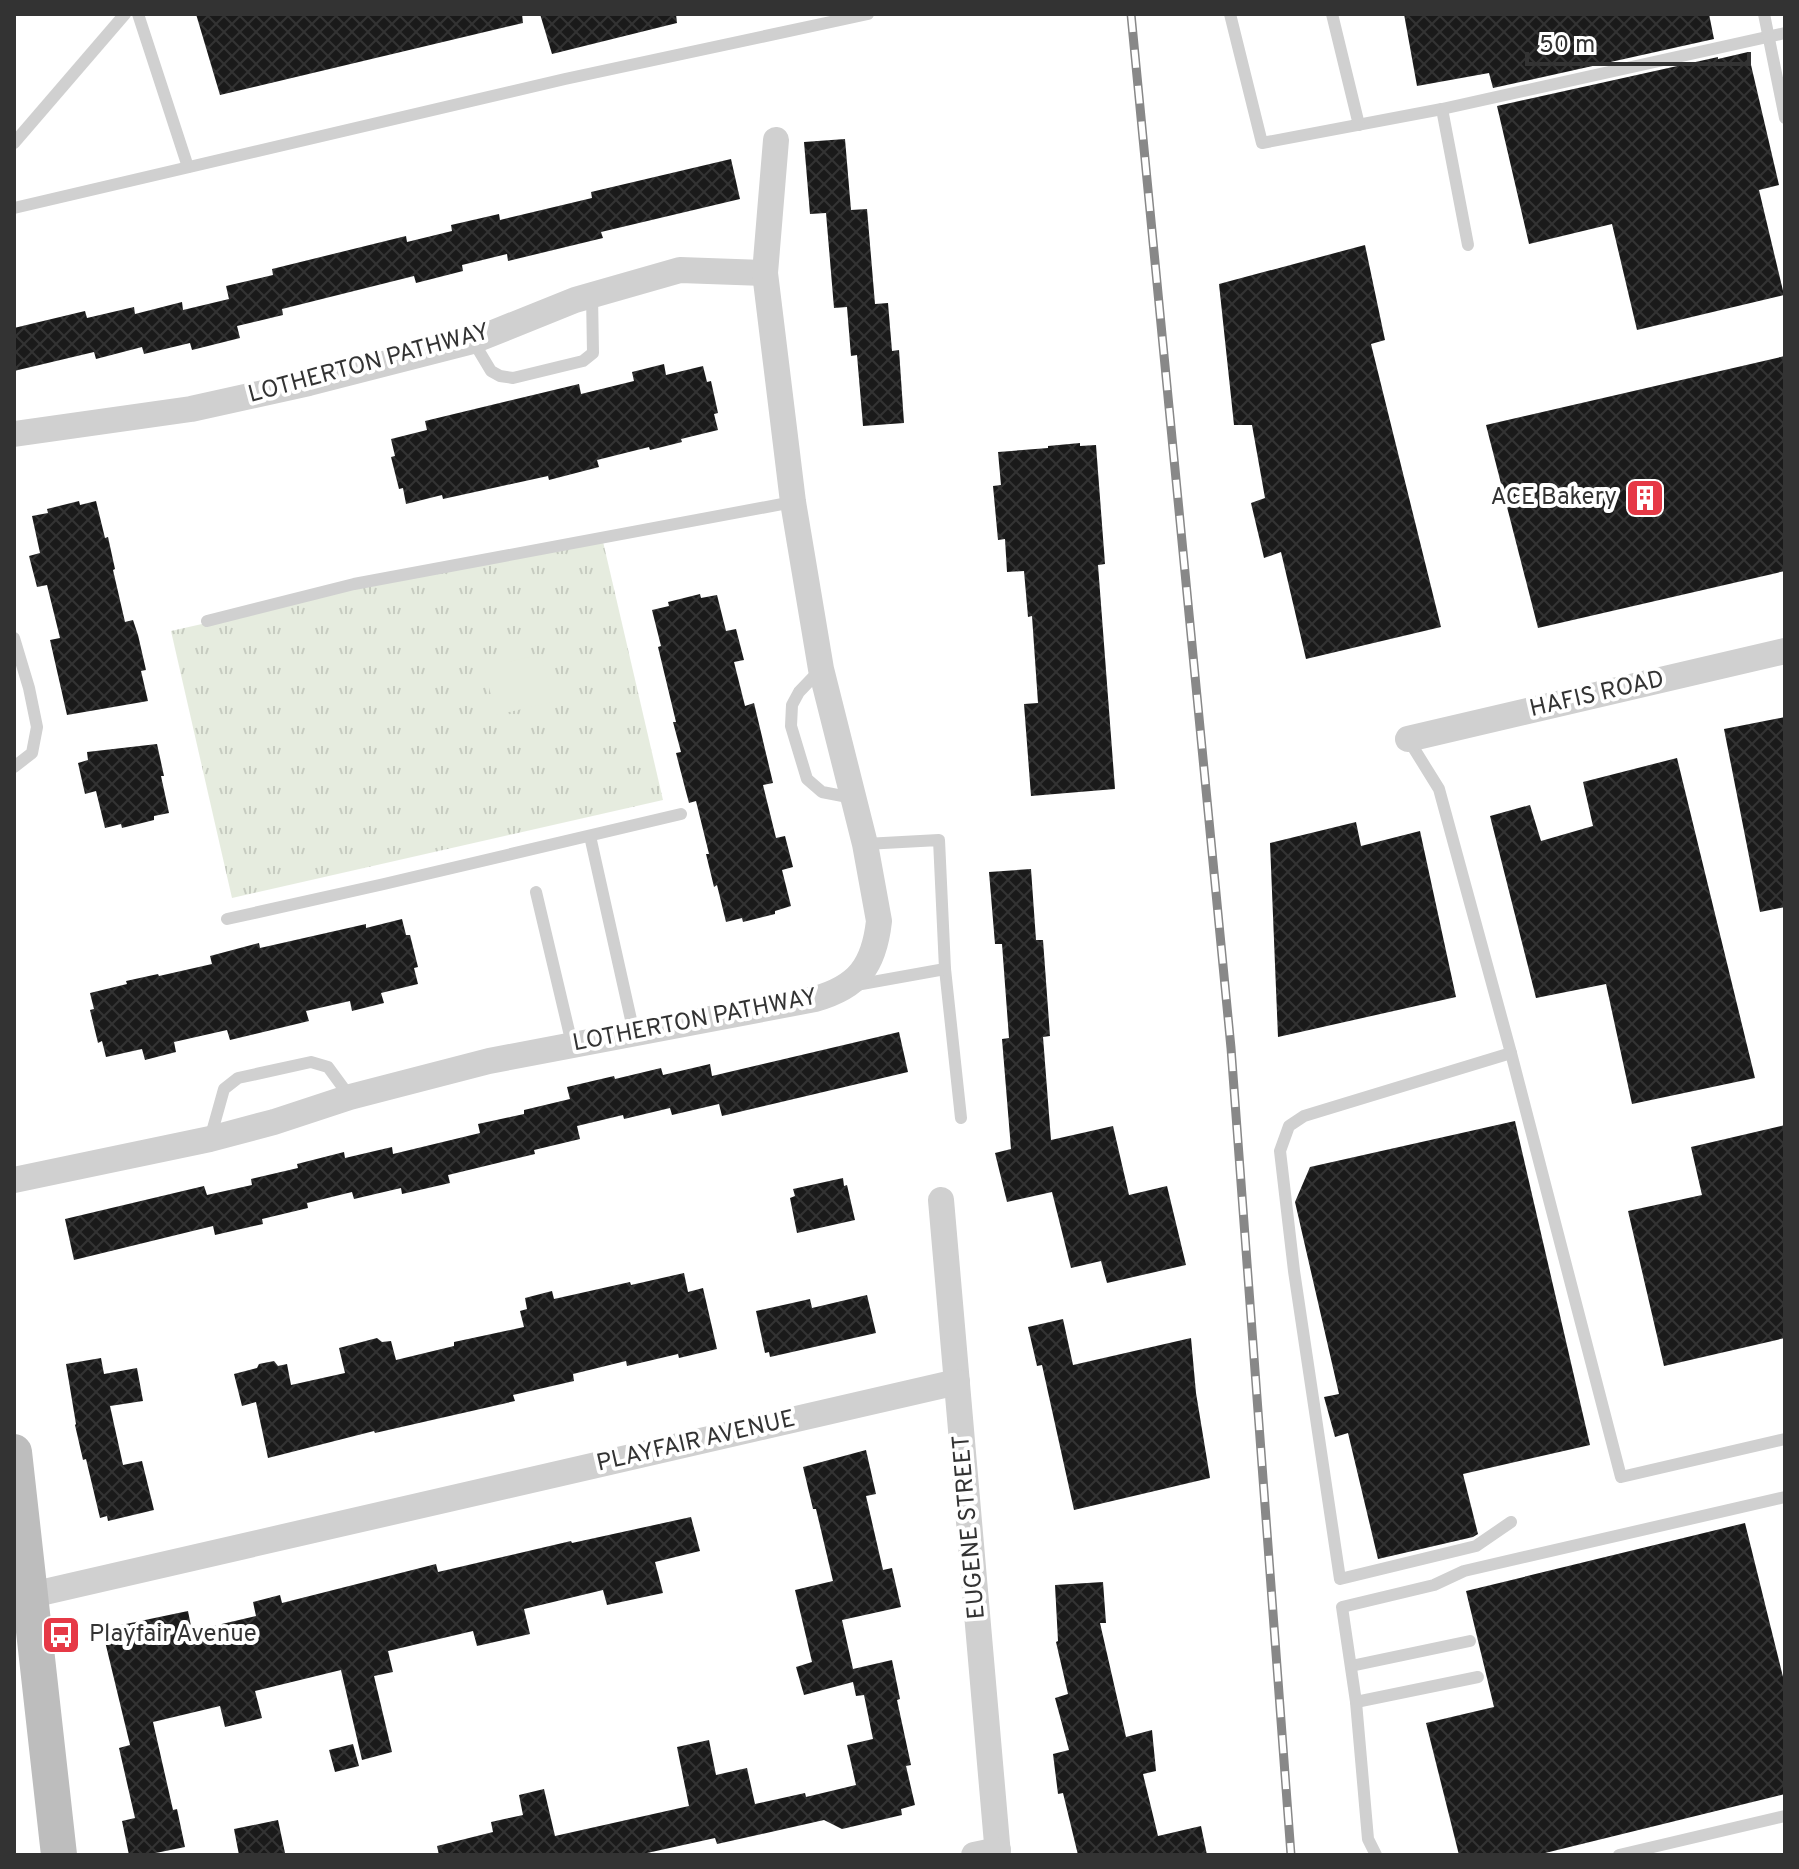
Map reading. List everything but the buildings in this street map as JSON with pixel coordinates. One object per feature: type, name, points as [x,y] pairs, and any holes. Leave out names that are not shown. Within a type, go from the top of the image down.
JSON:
[{"type":"street","name":"LOTHERTON PATHWAY","points":[[14,1180],[210,1139],[350,1097],[489,1061],[815,999],[849,986],[867,965],[879,921],[865,844],[821,669],[793,502],[765,273],[776,140]]},
{"type":"street","name":"LOTHERTON PATHWAY","points":[[14,434],[206,406],[309,383],[473,341],[592,295],[680,270],[765,273]]},
{"type":"street","name":"HAFIS ROAD","points":[[1408,739],[1785,651]]},
{"type":"street","name":"EUGENE STREET","points":[[941,1200],[990,1853]]},
{"type":"street","name":"PLAYFAIR AVENUE","points":[[22,1597],[957,1382]]},
{"type":"street","points":[[14,1452],[22,1597],[59,1855]]},
{"type":"lane","points":[[14,143],[125,14]]},
{"type":"lane","points":[[138,14],[188,167]]},
{"type":"lane","points":[[14,208],[580,76],[868,14]]},
{"type":"lane","points":[[1230,14],[1262,143],[1442,109],[1785,33]]},
{"type":"lane","points":[[1332,14],[1359,125]]},
{"type":"lane","points":[[1764,14],[1785,118]]},
{"type":"lane","points":[[1442,109],[1468,245]]},
{"type":"lane","points":[[473,341],[491,371],[500,376],[513,378],[583,361],[593,353],[592,295]]},
{"type":"lane","points":[[207,621],[354,584],[793,502]]},
{"type":"lane","points":[[14,638],[37,727],[32,753],[14,767]]},
{"type":"lane","points":[[821,669],[799,692],[792,705],[791,726],[807,779],[822,792],[853,798]]},
{"type":"lane","points":[[1408,739],[1439,789],[1621,1477],[1785,1439]]},
{"type":"lane","points":[[227,919],[681,814]]},
{"type":"lane","points":[[590,836],[634,1033]]},
{"type":"lane","points":[[865,844],[939,840],[945,969],[961,1118]]},
{"type":"lane","points":[[536,892],[572,1044]]},
{"type":"lane","points":[[849,986],[945,969]]},
{"type":"lane","points":[[1511,1053],[1304,1116],[1289,1126],[1280,1151],[1294,1271],[1340,1579],[1476,1546],[1511,1522]]},
{"type":"lane","points":[[210,1139],[224,1089],[238,1078],[311,1062],[328,1067],[350,1097]]},
{"type":"lane","points":[[1376,1855],[1368,1839],[1356,1702],[1342,1607],[1434,1585],[1464,1571],[1785,1497]]},
{"type":"lane","points":[[1351,1666],[1470,1641]]},
{"type":"lane","points":[[1356,1702],[1478,1677]]},
{"type":"lane","points":[[1619,1855],[1785,1816]]},
{"type":"green space","points":[[601,533],[663,800],[232,898],[171,631]]},
{"type":"green space","points":[[541,654],[553,702],[496,715],[484,668]]},
{"type":"railway","points":[[1131,14],[1231,1048],[1291,1855]]},
{"type":"place","name":"ACE Bakery","points":[[1645,498]]},
{"type":"place","name":"Playfair Avenue","points":[[61,1635]]}]
